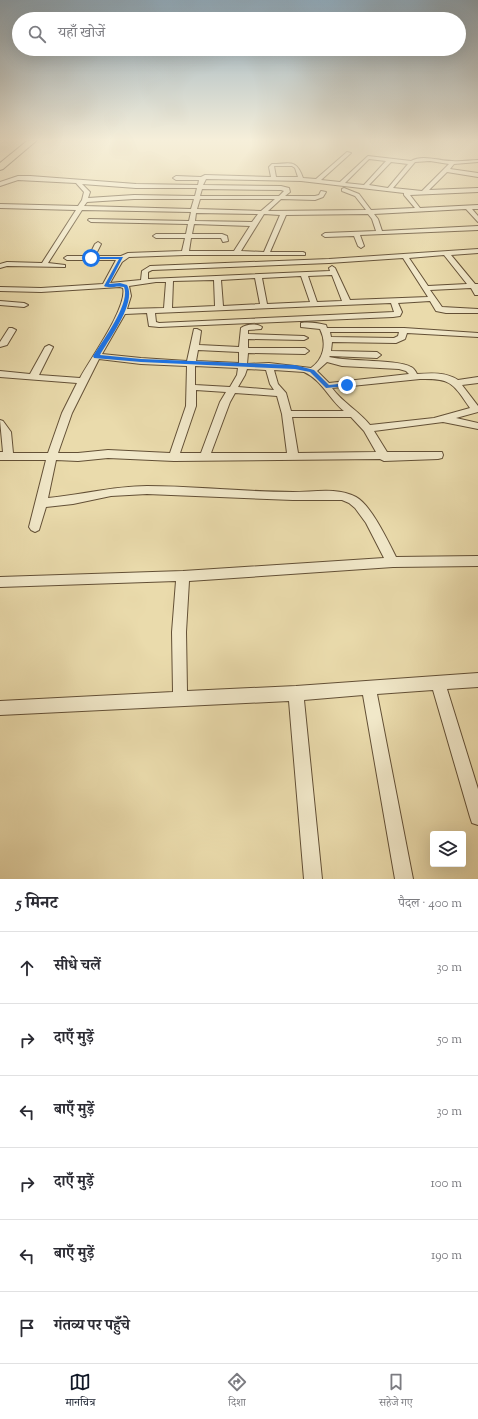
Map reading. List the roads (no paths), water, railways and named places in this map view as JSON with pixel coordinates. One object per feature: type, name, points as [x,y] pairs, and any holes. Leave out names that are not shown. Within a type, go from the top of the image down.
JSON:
[{"type":"street","points":[[78,182],[136,186],[287,189],[287,192],[264,212],[254,224],[236,254]]},
{"type":"street","points":[[44,265],[86,200],[87,192],[78,182]]},
{"type":"street","points":[[185,253],[201,182]]},
{"type":"street","points":[[334,182],[411,192],[478,190]]},
{"type":"street","points":[[366,186],[370,182]]},
{"type":"street","points":[[390,189],[396,182]]},
{"type":"street","points":[[424,192],[434,182]]},
{"type":"street","points":[[344,190],[357,194],[375,219],[380,233]]},
{"type":"street","points":[[86,200],[134,197],[315,198],[322,196],[322,192]]},
{"type":"street","points":[[411,192],[406,194],[419,210]]},
{"type":"street","points":[[0,206],[284,213],[369,212],[478,207]]},
{"type":"street","points":[[468,208],[478,220]]},
{"type":"street","points":[[266,254],[284,213]]},
{"type":"street","points":[[91,220],[254,224]]},
{"type":"street","points":[[325,235],[478,228]]},
{"type":"street","points":[[356,234],[361,246]]},
{"type":"street","points":[[156,236],[222,236],[225,237],[225,241]]},
{"type":"street","points":[[91,258],[98,244]]},
{"type":"street","points":[[144,281],[145,271],[150,268],[329,261],[478,250]]},
{"type":"street","points":[[446,252],[475,286],[478,293]]},
{"type":"street","points":[[67,258],[122,258],[133,255],[185,253],[303,254]]},
{"type":"street","points":[[405,256],[425,288],[442,311],[478,311]]},
{"type":"street","points":[[106,286],[122,258]]},
{"type":"street","points":[[329,261],[347,302]]},
{"type":"street","points":[[0,266],[8,264],[63,266]]},
{"type":"street","points":[[0,289],[41,290],[120,285],[170,279],[334,273]]},
{"type":"street","points":[[304,274],[314,304]]},
{"type":"street","points":[[258,276],[264,306]]},
{"type":"street","points":[[217,277],[219,307]]},
{"type":"street","points":[[168,310],[170,279]]},
{"type":"street","points":[[35,526],[42,503],[52,456],[61,428],[81,381],[122,312],[127,300],[128,291],[126,286],[120,285]]},
{"type":"street","points":[[425,288],[475,286]]},
{"type":"street","points":[[122,312],[433,299]]},
{"type":"street","points":[[151,311],[152,324],[393,315],[397,314],[398,312],[394,301]]},
{"type":"street","points":[[0,303],[24,305]]},
{"type":"street","points":[[303,325],[306,362]]},
{"type":"street","points":[[205,457],[225,402],[241,375],[243,365],[244,330],[246,328],[303,325],[319,326],[325,330],[404,330],[478,335]]},
{"type":"street","points":[[0,345],[4,343],[12,330]]},
{"type":"street","points":[[325,330],[327,339],[326,356]]},
{"type":"street","points":[[327,339],[396,341],[402,337],[404,330]]},
{"type":"street","points":[[174,457],[191,406],[191,363],[197,331]]},
{"type":"street","points":[[244,336],[304,338]]},
{"type":"street","points":[[33,377],[49,347]]},
{"type":"street","points":[[194,347],[243,350],[306,362],[328,386],[334,397],[367,429],[384,457]]},
{"type":"street","points":[[96,356],[191,363],[269,366],[306,362],[326,356],[377,355]]},
{"type":"street","points":[[326,356],[342,363],[400,366],[409,369],[416,378]]},
{"type":"street","points":[[269,366],[274,384],[281,393],[287,414],[293,457]]},
{"type":"street","points":[[0,374],[81,381]]},
{"type":"street","points":[[328,386],[440,376],[448,378],[456,383],[477,409],[445,419],[367,429]]},
{"type":"street","points":[[456,383],[478,380]]},
{"type":"street","points":[[192,387],[281,393]]},
{"type":"street","points":[[287,414],[353,414]]},
{"type":"street","points":[[445,419],[478,426]]},
{"type":"street","points":[[0,423],[6,432],[4,456],[78,457],[108,454],[174,457],[384,457],[438,455]]},
{"type":"street","points":[[42,503],[73,500],[111,492],[148,490],[293,496],[343,496],[353,500],[359,505],[373,525],[393,562]]},
{"type":"street","points":[[0,582],[182,576],[393,562],[478,561]]},
{"type":"street","points":[[180,700],[179,632],[182,576]]},
{"type":"street","points":[[0,708],[180,700],[478,680]]},
{"type":"street","points":[[438,683],[478,817]]},
{"type":"street","points":[[369,688],[404,879]]},
{"type":"street","points":[[296,693],[313,879]]}]
